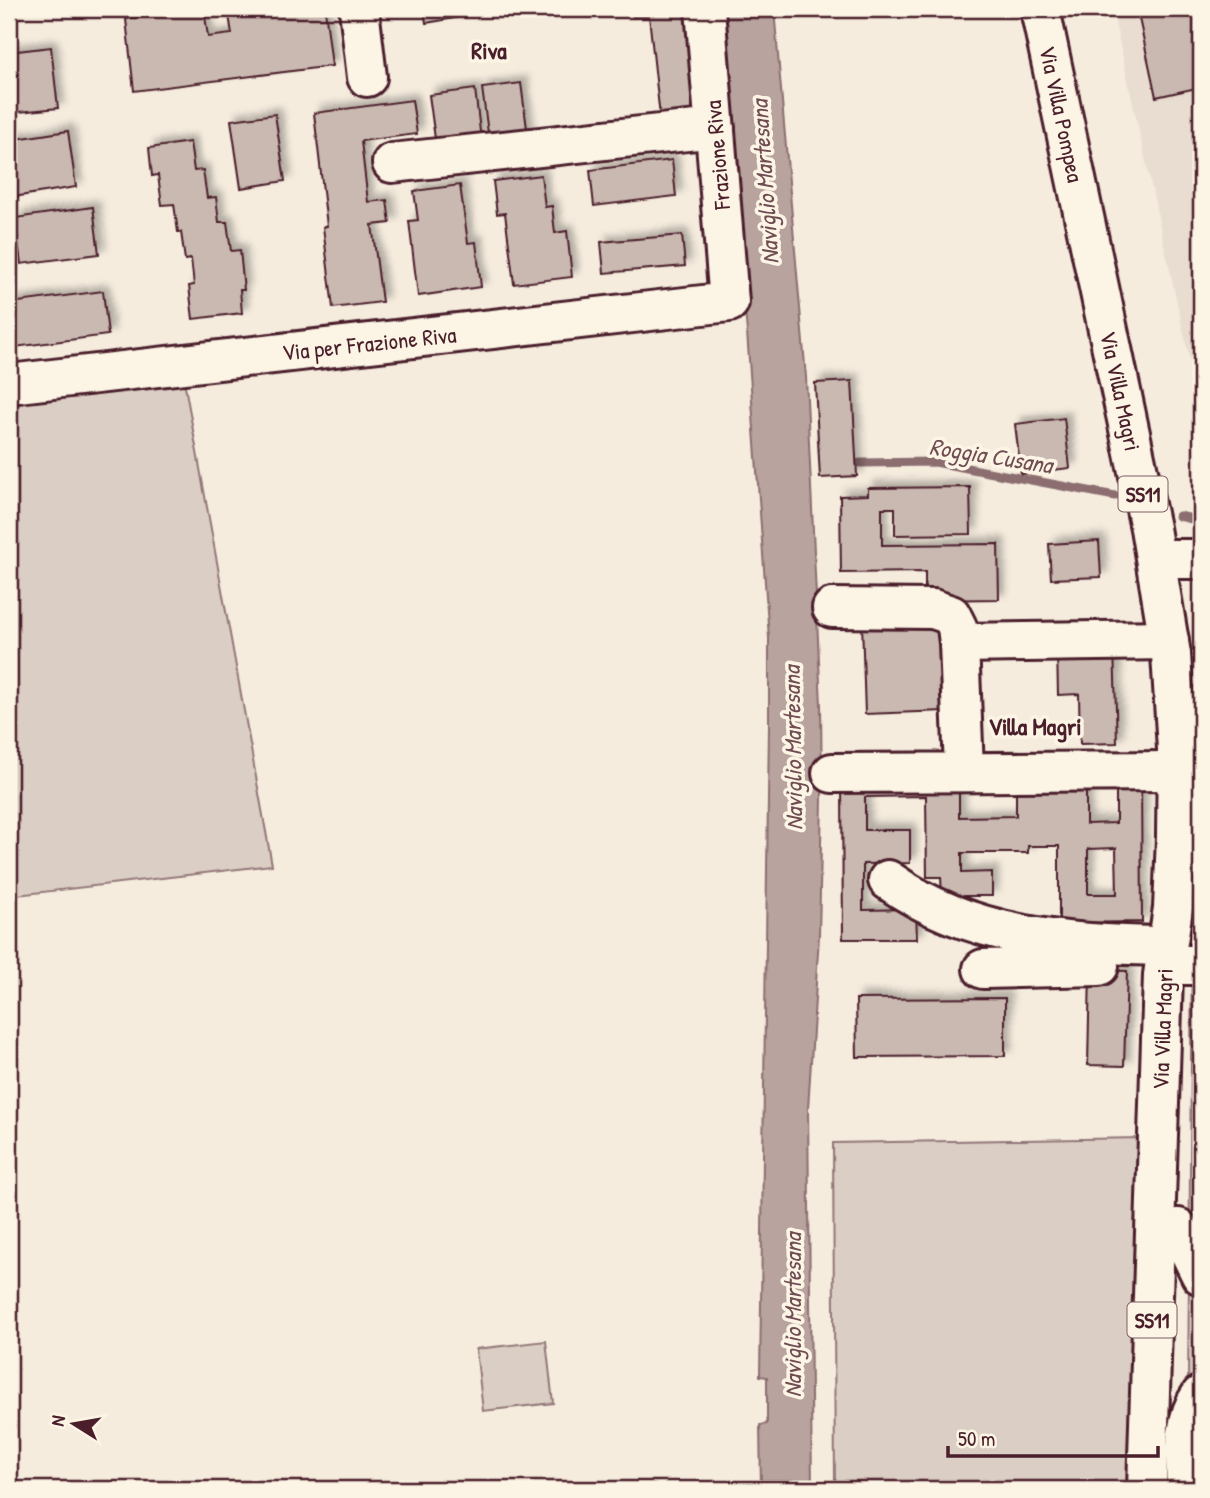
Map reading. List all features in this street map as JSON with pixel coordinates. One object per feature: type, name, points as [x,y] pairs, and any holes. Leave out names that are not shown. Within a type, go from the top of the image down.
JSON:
[{"type":"street","points":[[359,9],[367,77]]},
{"type":"street","name":"Frazione Riva","points":[[705,9],[729,302]]},
{"type":"street","name":"Via Villa Pompea","points":[[1040,9],[1085,220]]},
{"type":"street","points":[[392,163],[715,128]]},
{"type":"street","name":"Via Villa Magri","points":[[1085,220],[1156,559],[1175,696],[1177,771],[1173,908],[1179,960],[1169,1153]]},
{"type":"street","name":"Via per Frazione Riva","points":[[9,384],[729,302]]},
{"type":"street","points":[[1156,559],[1201,559]]},
{"type":"street","points":[[832,608],[939,609],[951,615],[955,621],[959,643],[964,771]]},
{"type":"street","points":[[959,643],[1169,640]]},
{"type":"street","points":[[832,773],[1177,771]]},
{"type":"street","points":[[888,880],[938,911],[975,923],[1073,943],[1179,960]]},
{"type":"street","points":[[983,968],[1179,960]]},
{"type":"street","name":"SS11","points":[[1169,1153],[1178,1228],[1173,1489]]},
{"type":"street","name":"SS11","points":[[1147,1489],[1169,1153]]},
{"type":"street","points":[[1178,1228],[1201,1275]]},
{"type":"street","points":[[1186,1489],[1188,1426],[1201,1395]]},
{"type":"shaded area","points":[[1112,9],[1201,9],[1201,411]]},
{"type":"shaded area","points":[[183,375],[272,865],[9,896],[9,397]]},
{"type":"shaded area","points":[[1192,955],[1201,955],[1201,1489],[1187,1489]]},
{"type":"shaded area","points":[[1141,1138],[1134,1489],[835,1489],[833,1143]]},
{"type":"shaded area","points":[[546,1341],[553,1403],[483,1411],[476,1349]]},
{"type":"water","name":"Naviglio Martesana","points":[[716,9],[774,9],[806,377],[821,705],[822,799],[819,936],[808,1109],[812,1489],[761,1489],[760,1425],[767,1424],[767,1377],[760,1376],[769,638],[747,332]]},
{"type":"building","points":[[204,9],[208,37],[232,34],[228,9],[325,9],[332,66],[134,91],[126,19]]},
{"type":"building","points":[[424,9],[460,9],[461,17],[426,23]]},
{"type":"building","points":[[510,9],[551,9],[511,16]]},
{"type":"building","points":[[632,9],[689,9],[699,113],[660,117],[649,16],[633,17]]},
{"type":"building","points":[[1137,9],[1201,9],[1201,87],[1156,97]]},
{"type":"building","points":[[51,47],[58,108],[9,113],[9,52]]},
{"type":"building","points":[[521,83],[528,136],[489,141],[482,88]]},
{"type":"building","points":[[475,89],[481,140],[436,146],[429,95]]},
{"type":"building","points":[[412,100],[417,134],[361,141],[368,202],[387,200],[390,223],[372,225],[382,302],[333,308],[314,113]]},
{"type":"building","points":[[275,114],[285,181],[241,188],[231,120]]},
{"type":"building","points":[[68,131],[76,187],[13,197],[9,140]]},
{"type":"building","points":[[190,142],[194,171],[203,170],[207,198],[216,197],[219,222],[227,222],[231,251],[240,250],[244,290],[240,290],[242,313],[193,319],[189,286],[194,285],[191,259],[185,260],[174,204],[162,205],[158,175],[152,176],[149,148]]},
{"type":"building","points":[[672,160],[676,196],[594,206],[590,170]]},
{"type":"building","points":[[541,175],[545,207],[552,206],[555,233],[567,231],[572,277],[514,284],[505,213],[497,214],[493,181]]},
{"type":"building","points":[[460,185],[468,243],[476,242],[481,287],[418,296],[409,221],[418,220],[414,191]]},
{"type":"building","points":[[93,207],[99,254],[21,264],[15,218]]},
{"type":"building","points":[[682,235],[685,266],[604,273],[601,242]]},
{"type":"building","points":[[103,291],[108,335],[15,347],[10,303]]},
{"type":"building","points":[[852,381],[857,476],[820,478],[815,383]]},
{"type":"building","points":[[1064,418],[1070,468],[1021,474],[1015,424]]},
{"type":"building","points":[[970,487],[971,534],[895,535],[895,508],[882,508],[882,545],[998,544],[999,599],[925,600],[925,572],[841,573],[840,496],[868,495],[868,488]]},
{"type":"building","points":[[1099,541],[1101,577],[1051,579],[1049,544]]},
{"type":"building","points":[[942,620],[945,711],[865,714],[862,622]]},
{"type":"building","points":[[1114,646],[1117,743],[1080,744],[1079,694],[1058,695],[1057,647]]},
{"type":"building","points":[[1201,756],[1201,935],[1198,935]]},
{"type":"building","points":[[1141,776],[1142,922],[1059,923],[1059,846],[1028,846],[1028,853],[962,853],[962,873],[992,872],[992,896],[942,896],[941,877],[927,877],[926,796],[865,797],[865,830],[910,830],[910,863],[863,864],[863,910],[916,909],[917,939],[843,939],[842,783],[959,782],[959,817],[1016,816],[1016,788]],"holes":[[[1086,792],[1116,792],[1116,823],[1086,824]],[[1116,848],[1117,894],[1088,894],[1088,849]]]},
{"type":"building","points":[[1090,970],[1127,971],[1124,1066],[1088,1065]]},
{"type":"building","points":[[1005,998],[1005,1056],[857,1057],[856,999]]},
{"type":"waterway","name":"Roggia Cusana","points":[[860,463],[935,462],[1115,496]]},
{"type":"waterway","name":"Roggia Cusana","points":[[1179,516],[1201,521]]},
{"type":"district","name":"Riva","points":[[489,50]]},
{"type":"district","name":"Villa Magri","points":[[1035,726]]}]
